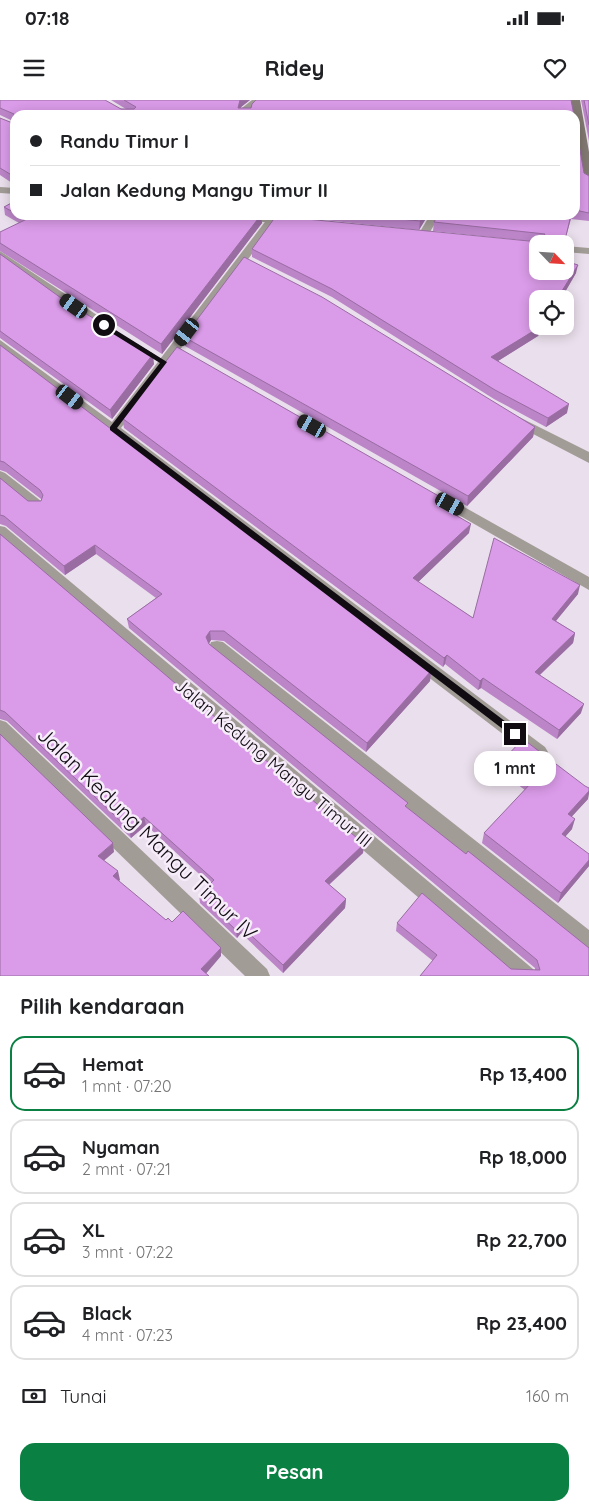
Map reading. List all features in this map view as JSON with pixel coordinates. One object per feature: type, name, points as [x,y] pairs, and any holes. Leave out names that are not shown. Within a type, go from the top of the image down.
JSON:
[{"type":"main road","points":[[580,129],[589,181]]},
{"type":"street","points":[[113,429],[160,360],[179,350],[246,261],[272,220],[308,224]]},
{"type":"street","points":[[423,235],[433,220]]},
{"type":"street","points":[[574,250],[589,251]]},
{"type":"street","points":[[0,254],[107,327]]},
{"type":"street","points":[[0,344],[553,762]]},
{"type":"street","points":[[507,414],[589,458]]},
{"type":"street","points":[[0,476],[36,505]]},
{"type":"street","points":[[433,494],[589,584]]},
{"type":"street","name":"Jalan Kedung Mangu Timur III","points":[[0,531],[526,976]]},
{"type":"street","points":[[217,647],[589,944]]},
{"type":"street","name":"Jalan Kedung Mangu Timur IV","points":[[0,726],[260,976]]},
{"type":"building","points":[[0,100],[105,100],[121,109],[134,109],[136,107],[124,100],[240,100],[238,108],[251,108],[256,100],[571,100],[573,110],[10,110],[10,112],[0,108]]},
{"type":"building","points":[[584,100],[589,100],[589,125]]},
{"type":"building","points":[[0,118],[10,122],[10,174],[0,168]]},
{"type":"building","points":[[580,150],[584,173],[589,176],[589,213],[580,211]]},
{"type":"building","points":[[10,204],[10,210],[4,207]]},
{"type":"building","points":[[25,220],[257,220],[161,344],[0,243],[0,232]]},
{"type":"building","points":[[273,220],[316,220],[529,241],[529,280],[569,280],[563,290],[529,290],[529,334],[491,357],[569,404],[548,418],[495,390],[332,289],[252,249]]},
{"type":"building","points":[[435,220],[570,220],[566,235],[434,222]]},
{"type":"building","points":[[0,254],[68,303],[153,354],[110,410],[0,331]]},
{"type":"building","points":[[244,257],[322,297],[535,427],[468,496],[184,337]]},
{"type":"building","points":[[0,345],[431,671],[367,743],[224,631],[210,631],[206,637],[209,644],[408,803],[405,806],[466,854],[468,851],[589,948],[589,976],[420,976],[437,955],[397,923],[422,893],[511,969],[540,970],[537,960],[127,619],[162,594],[95,545],[64,566],[4,516],[0,515],[0,478],[28,501],[41,501],[43,495],[40,490],[4,462],[0,461]]},
{"type":"building","points":[[177,347],[458,507],[452,513],[471,524],[413,578],[473,618],[494,538],[580,585],[552,619],[575,633],[535,672],[584,704],[559,730],[483,678],[480,681],[447,655],[444,658],[122,418]]},
{"type":"building","points":[[0,534],[364,844],[325,881],[346,899],[283,965],[240,925],[236,930],[199,895],[214,880],[144,817],[129,829],[5,712],[0,710]]},
{"type":"building","points":[[0,734],[113,843],[98,856],[118,871],[113,876],[166,920],[168,918],[172,922],[183,911],[221,948],[201,969],[209,976],[0,976]]},
{"type":"building","points":[[523,739],[589,788],[589,791],[568,814],[575,819],[562,834],[589,854],[589,860],[561,893],[484,833],[532,782],[502,761]]},
{"type":"route","points":[[104,325],[164,362],[113,429],[515,734]]}]
